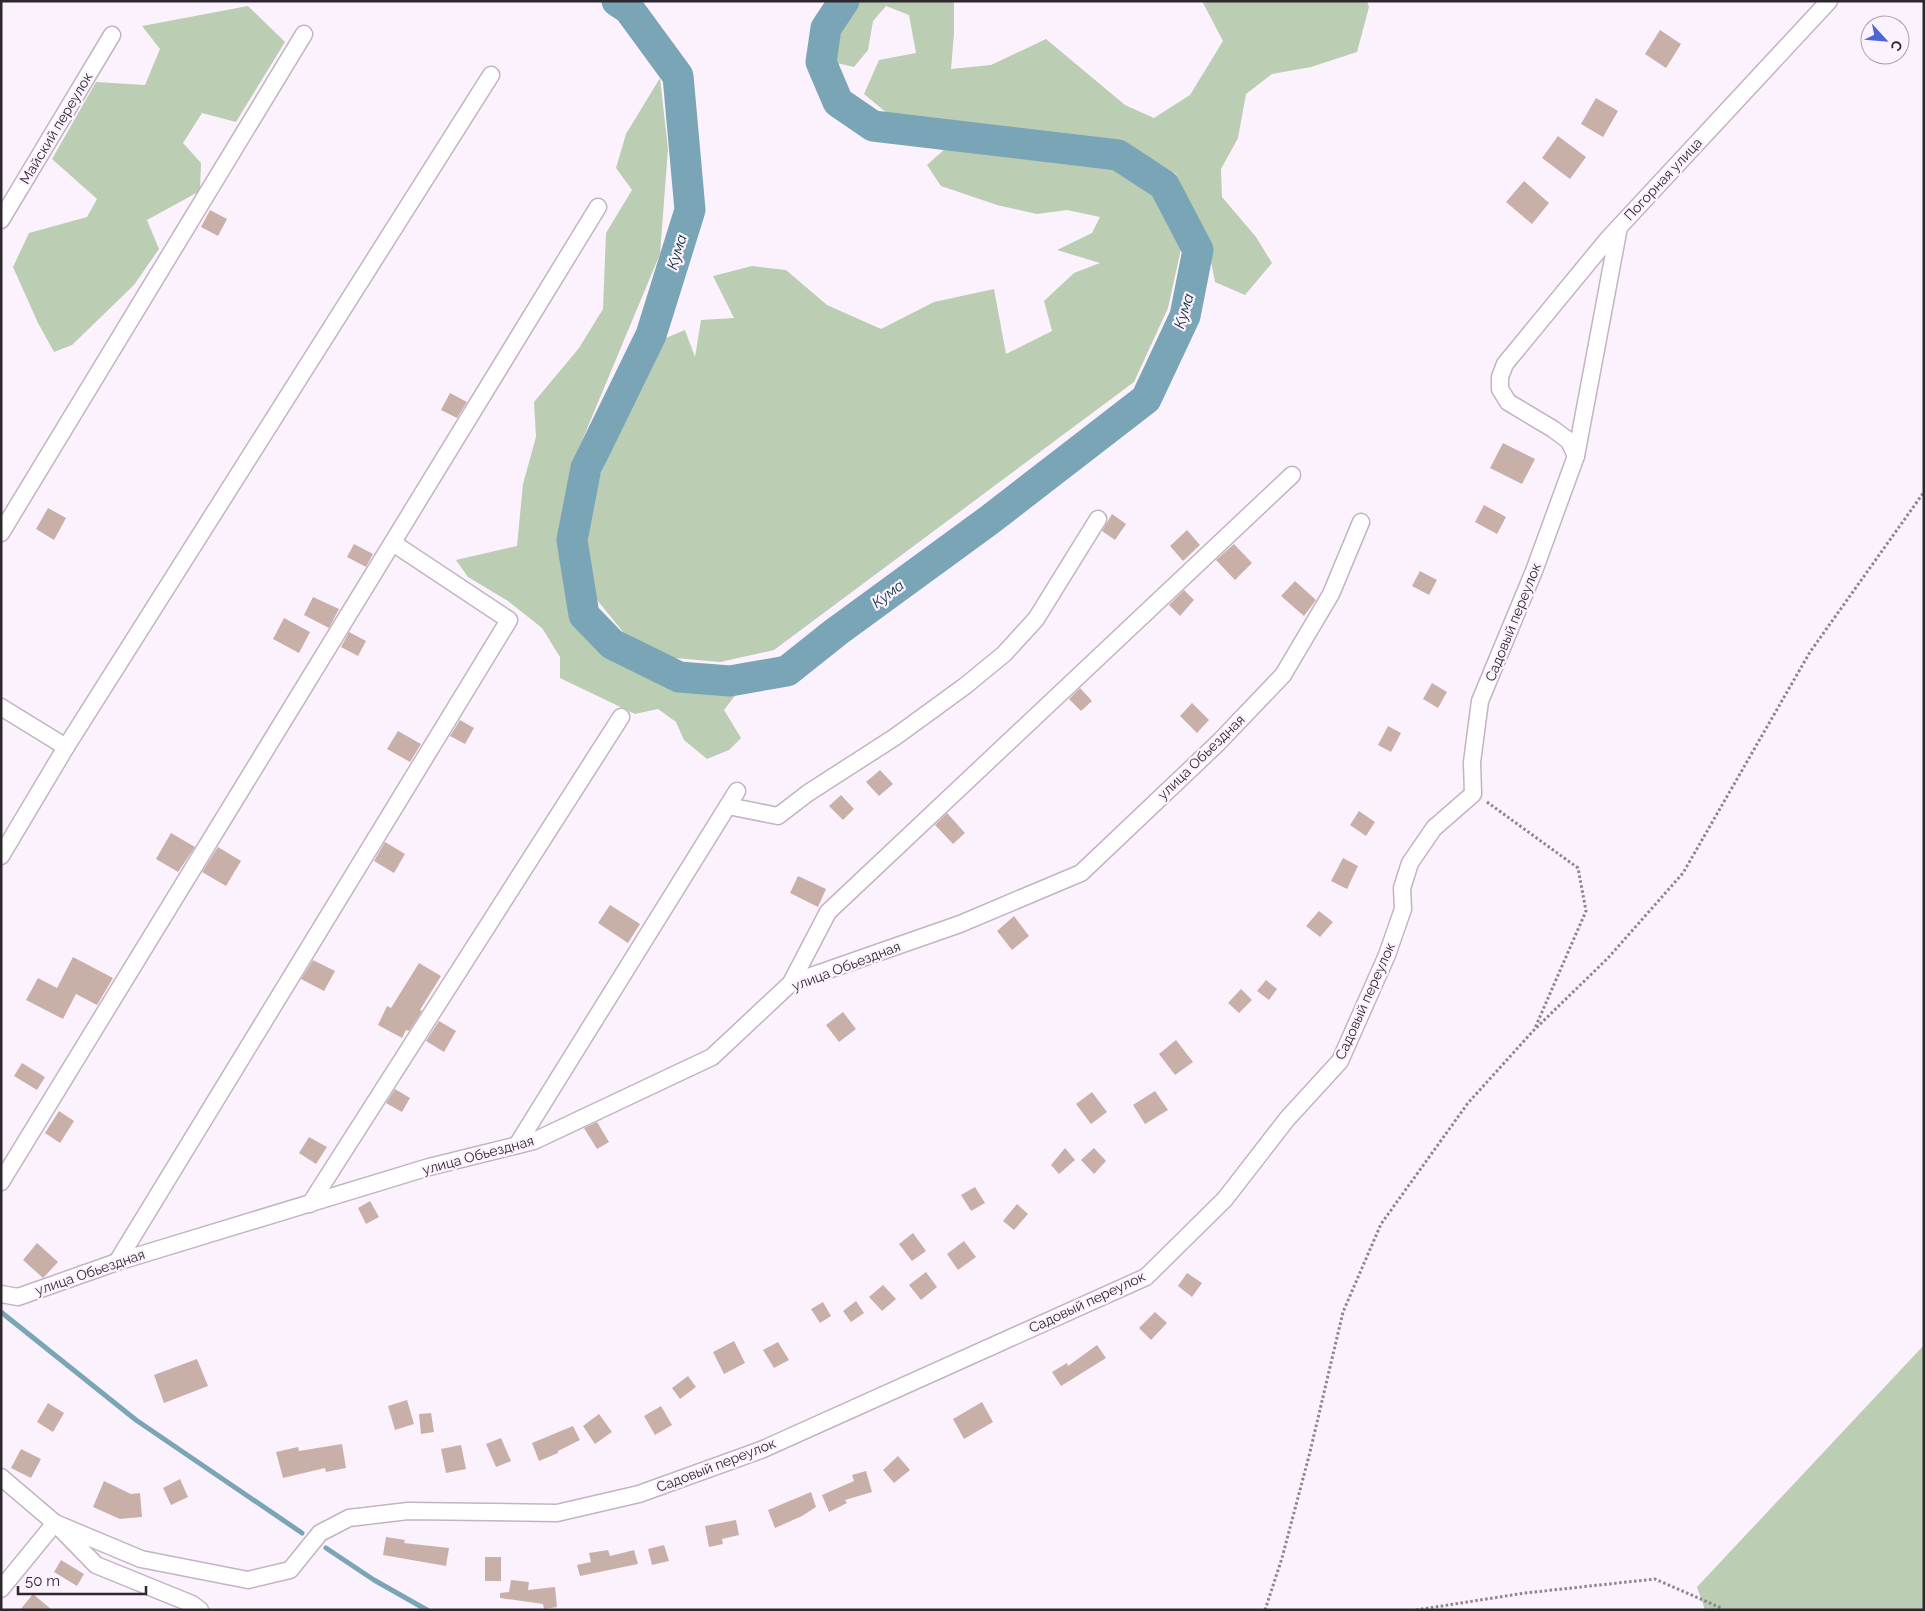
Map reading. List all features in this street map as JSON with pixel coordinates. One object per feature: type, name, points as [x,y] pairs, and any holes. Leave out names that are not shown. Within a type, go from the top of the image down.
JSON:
[{"type":"street","name":"Погорная улица","points":[[1576,456],[1569,441],[1508,402],[1500,389],[1500,377],[1505,364],[1619,227],[1829,1]]},
{"type":"street","points":[[1,534],[304,34]]},
{"type":"street","name":"Майский переулок","points":[[1,220],[112,35]]},
{"type":"street","points":[[1,856],[66,747],[491,75]]},
{"type":"street","points":[[1,1182],[598,207]]},
{"type":"street","name":"Садовый переулок","points":[[56,1523],[141,1560],[248,1580],[290,1570],[320,1534],[349,1518],[408,1511],[557,1513],[639,1494],[761,1450],[1146,1277],[1225,1199],[1286,1119],[1340,1061],[1397,928],[1403,909],[1402,888],[1410,863],[1434,828],[1473,794],[1472,762],[1480,701],[1534,571],[1576,456],[1619,227]]},
{"type":"street","points":[[791,983],[828,912],[1292,475]]},
{"type":"street","points":[[728,806],[778,816],[808,793],[895,737],[965,686],[1004,654],[1036,619],[1098,519]]},
{"type":"street","name":"улица Обьездная","points":[[1,1294],[18,1297],[117,1262],[429,1167],[534,1141],[712,1057],[791,983],[960,924],[1080,873],[1218,743],[1283,675],[1331,594],[1360,522]]},
{"type":"street","points":[[117,1262],[509,620],[393,542]]},
{"type":"street","points":[[1,707],[66,747]]},
{"type":"street","points":[[310,1204],[621,717]]},
{"type":"street","points":[[517,1145],[737,791]]},
{"type":"street","points":[[1,1477],[56,1523],[96,1564],[192,1604],[200,1610]]},
{"type":"street","points":[[1,1589],[56,1523]]},
{"type":"path","points":[[1264,1610],[1282,1558],[1343,1312],[1380,1224],[1468,1103],[1533,1031],[1608,958],[1683,874],[1810,652],[1924,492]]},
{"type":"path","points":[[1473,794],[1578,868],[1586,911],[1533,1031]]},
{"type":"path","points":[[1416,1610],[1526,1593],[1655,1579],[1721,1608]]},
{"type":"green space","points":[[859,1],[954,1],[951,69],[991,65],[1046,39],[1125,105],[1154,118],[1190,95],[1223,41],[1202,1],[1367,1],[1369,7],[1357,52],[1311,67],[1272,74],[1246,94],[1238,138],[1221,169],[1222,197],[1256,237],[1272,263],[1245,295],[1215,282],[1208,246],[1176,174],[1126,143],[888,114],[864,94],[879,60],[916,53],[909,15],[886,6],[873,21],[868,50],[854,67],[837,63],[836,34],[846,11]]},
{"type":"green space","points":[[248,6],[285,42],[236,122],[202,113],[183,143],[201,163],[200,191],[147,220],[159,249],[134,285],[72,345],[54,352],[38,323],[13,267],[29,233],[87,217],[97,199],[52,159],[96,82],[145,85],[160,49],[142,26]]},
{"type":"green space","points":[[660,78],[668,149],[660,254],[576,455],[563,541],[578,620],[605,650],[621,660],[681,688],[714,694],[737,693],[724,710],[741,738],[729,750],[707,759],[684,740],[676,722],[658,709],[635,714],[560,678],[560,657],[542,628],[508,601],[468,577],[456,560],[517,546],[523,484],[536,437],[534,402],[579,348],[603,309],[606,233],[632,190],[616,168],[626,134]]},
{"type":"green space","points":[[946,148],[1047,161],[1108,166],[1154,196],[1181,249],[1168,308],[1134,382],[774,650],[720,662],[663,657],[624,633],[597,600],[585,546],[600,476],[656,342],[685,330],[695,357],[701,320],[734,318],[713,276],[752,266],[786,270],[827,305],[881,329],[934,302],[994,289],[1006,354],[1052,331],[1044,301],[1074,273],[1100,263],[1057,250],[1092,233],[1100,217],[1067,210],[1037,214],[997,205],[941,186],[927,165]]},
{"type":"green space","points":[[1924,1345],[1924,1610],[1705,1610],[1697,1587]]},
{"type":"building","points":[[1660,30],[1681,44],[1666,68],[1645,54]]},
{"type":"building","points":[[1596,98],[1618,111],[1603,137],[1581,124]]},
{"type":"building","points":[[1558,136],[1586,157],[1570,179],[1542,158]]},
{"type":"building","points":[[1524,181],[1549,203],[1532,224],[1506,202]]},
{"type":"building","points":[[210,210],[227,219],[218,236],[201,227]]},
{"type":"building","points":[[450,393],[467,402],[457,418],[441,410]]},
{"type":"building","points":[[1503,443],[1535,459],[1522,484],[1490,468]]},
{"type":"building","points":[[1484,505],[1506,517],[1497,534],[1475,522]]},
{"type":"building","points":[[48,508],[66,518],[54,540],[36,529]]},
{"type":"building","points":[[1112,514],[1126,524],[1115,540],[1102,531]]},
{"type":"building","points":[[1187,530],[1200,545],[1183,561],[1170,546]]},
{"type":"building","points":[[354,544],[373,554],[366,567],[347,557]]},
{"type":"building","points":[[1234,544],[1252,563],[1235,580],[1216,560]]},
{"type":"building","points":[[1420,571],[1437,580],[1429,595],[1412,586]]},
{"type":"building","points":[[1295,581],[1316,600],[1304,616],[1281,596]]},
{"type":"building","points":[[1184,590],[1194,600],[1180,616],[1169,605]]},
{"type":"building","points":[[313,597],[339,609],[329,628],[304,615]]},
{"type":"building","points":[[284,618],[310,632],[299,653],[273,639]]},
{"type":"building","points":[[349,632],[366,641],[358,656],[341,647]]},
{"type":"building","points":[[1432,683],[1447,692],[1438,708],[1423,699]]},
{"type":"building","points":[[1080,688],[1092,701],[1081,711],[1069,699]]},
{"type":"building","points":[[1192,703],[1209,720],[1197,733],[1180,716]]},
{"type":"building","points":[[460,720],[474,728],[465,744],[450,736]]},
{"type":"building","points":[[1388,726],[1401,733],[1391,752],[1378,745]]},
{"type":"building","points":[[398,731],[421,744],[410,762],[387,749]]},
{"type":"building","points":[[880,770],[893,784],[879,796],[866,782]]},
{"type":"building","points":[[841,795],[854,809],[843,820],[829,806]]},
{"type":"building","points":[[1359,811],[1375,822],[1366,836],[1350,825]]},
{"type":"building","points":[[947,813],[965,833],[953,844],[935,825]]},
{"type":"building","points":[[171,833],[195,847],[178,872],[156,859]]},
{"type":"building","points":[[385,842],[405,854],[394,873],[374,861]]},
{"type":"building","points":[[218,847],[241,861],[226,886],[202,872]]},
{"type":"building","points":[[1343,858],[1358,866],[1347,889],[1331,881]]},
{"type":"building","points":[[798,876],[826,889],[818,907],[790,893]]},
{"type":"building","points":[[610,905],[640,924],[628,943],[598,923]]},
{"type":"building","points":[[1319,911],[1333,922],[1320,937],[1306,926]]},
{"type":"building","points":[[1014,916],[1029,936],[1012,950],[997,931]]},
{"type":"building","points":[[73,957],[113,978],[97,1005],[76,994],[63,1019],[26,1000],[38,978],[57,988]]},
{"type":"building","points":[[313,960],[335,971],[324,991],[301,979]]},
{"type":"building","points":[[419,963],[441,976],[420,1010],[422,1011],[409,1031],[406,1030],[402,1038],[378,1025],[387,1006],[391,1008]]},
{"type":"building","points":[[1266,980],[1277,989],[1269,1000],[1257,991]]},
{"type":"building","points":[[1241,989],[1252,1000],[1239,1013],[1228,1003]]},
{"type":"building","points":[[843,1012],[856,1029],[839,1042],[826,1025]]},
{"type":"building","points":[[439,1021],[456,1031],[444,1052],[426,1041]]},
{"type":"building","points":[[1176,1040],[1193,1062],[1175,1075],[1159,1054]]},
{"type":"building","points":[[22,1063],[45,1077],[37,1090],[14,1076]]},
{"type":"building","points":[[395,1089],[410,1098],[402,1112],[386,1103]]},
{"type":"building","points":[[1155,1091],[1168,1110],[1145,1124],[1133,1105]]},
{"type":"building","points":[[1092,1092],[1107,1112],[1091,1124],[1076,1104]]},
{"type":"building","points":[[59,1111],[74,1121],[60,1143],[45,1133]]},
{"type":"building","points":[[597,1122],[609,1142],[597,1149],[584,1128]]},
{"type":"building","points":[[309,1137],[327,1147],[316,1164],[299,1153]]},
{"type":"building","points":[[1065,1148],[1075,1160],[1059,1174],[1051,1165]]},
{"type":"building","points":[[1094,1148],[1106,1161],[1094,1174],[1081,1160]]},
{"type":"building","points":[[975,1187],[985,1203],[971,1211],[961,1195]]},
{"type":"building","points":[[370,1201],[379,1217],[366,1224],[358,1208]]},
{"type":"building","points":[[1017,1204],[1028,1214],[1014,1230],[1003,1221]]},
{"type":"building","points":[[913,1233],[926,1251],[912,1261],[899,1244]]},
{"type":"building","points":[[964,1241],[976,1257],[958,1270],[947,1254]]},
{"type":"building","points":[[37,1243],[58,1262],[43,1278],[23,1260]]},
{"type":"building","points":[[926,1272],[937,1287],[921,1300],[909,1285]]},
{"type":"building","points":[[1187,1273],[1202,1283],[1192,1297],[1178,1286]]},
{"type":"building","points":[[883,1285],[896,1299],[882,1311],[869,1297]]},
{"type":"building","points":[[856,1301],[864,1313],[851,1322],[843,1311]]},
{"type":"building","points":[[823,1302],[831,1316],[820,1323],[811,1309]]},
{"type":"building","points":[[1155,1312],[1167,1323],[1151,1340],[1139,1328]]},
{"type":"building","points":[[734,1341],[745,1363],[724,1374],[713,1352]]},
{"type":"building","points":[[778,1342],[789,1360],[774,1368],[763,1350]]},
{"type":"building","points":[[1097,1345],[1106,1358],[1061,1386],[1052,1372],[1067,1363],[1068,1366]]},
{"type":"building","points":[[197,1359],[208,1386],[164,1403],[154,1375]]},
{"type":"building","points":[[688,1376],[696,1387],[680,1399],[672,1388]]},
{"type":"building","points":[[407,1400],[414,1424],[395,1430],[388,1406]]},
{"type":"building","points":[[982,1402],[993,1422],[964,1439],[953,1419]]},
{"type":"building","points":[[48,1403],[64,1413],[53,1432],[37,1422]]},
{"type":"building","points":[[661,1406],[672,1425],[655,1435],[644,1416]]},
{"type":"building","points":[[431,1413],[434,1432],[421,1434],[419,1414]]},
{"type":"building","points":[[599,1414],[612,1432],[595,1444],[583,1426]]},
{"type":"building","points":[[573,1426],[580,1440],[558,1451],[558,1453],[539,1461],[532,1443]]},
{"type":"building","points":[[501,1438],[511,1461],[496,1467],[486,1444]]},
{"type":"building","points":[[342,1444],[346,1468],[326,1472],[325,1468],[283,1478],[276,1452],[298,1447],[299,1451]]},
{"type":"building","points":[[461,1445],[466,1469],[446,1473],[441,1449]]},
{"type":"building","points":[[21,1449],[41,1459],[31,1478],[11,1468]]},
{"type":"building","points":[[898,1456],[910,1470],[894,1483],[883,1470]]},
{"type":"building","points":[[866,1471],[872,1492],[845,1500],[847,1503],[829,1512],[822,1495],[854,1481],[852,1475]]},
{"type":"building","points":[[180,1479],[188,1497],[171,1505],[163,1488]]},
{"type":"building","points":[[104,1481],[131,1494],[140,1493],[142,1517],[120,1519],[93,1507]]},
{"type":"building","points":[[811,1492],[816,1507],[802,1516],[775,1528],[768,1510]]},
{"type":"building","points":[[736,1520],[739,1535],[722,1539],[723,1544],[709,1547],[705,1526]]},
{"type":"building","points":[[386,1537],[405,1540],[404,1543],[449,1548],[446,1566],[383,1555]]},
{"type":"building","points":[[664,1545],[669,1561],[652,1565],[648,1549]]},
{"type":"building","points":[[608,1550],[610,1556],[634,1550],[638,1564],[580,1576],[577,1565],[591,1562],[589,1553]]},
{"type":"building","points":[[485,1557],[501,1557],[501,1581],[485,1581]]},
{"type":"building","points":[[61,1560],[84,1574],[77,1586],[54,1572]]},
{"type":"building","points":[[511,1580],[529,1582],[528,1590],[555,1587],[557,1607],[544,1609],[543,1604],[500,1598],[500,1593],[509,1592]]},
{"type":"building","points":[[33,1594],[52,1610],[20,1610]]},
{"type":"waterway","name":"Кума","points":[[617,1],[629,9],[678,76],[690,210],[651,335],[586,468],[572,540],[584,615],[612,644],[679,677],[730,681],[787,671],[836,632],[988,521],[1146,399],[1185,316],[1198,250],[1164,185],[1118,155],[873,126],[838,102],[821,62],[826,28],[844,1]]},
{"type":"waterway","points":[[1,1312],[136,1420],[302,1533]]},
{"type":"waterway","points":[[326,1548],[374,1580],[427,1610]]}]
